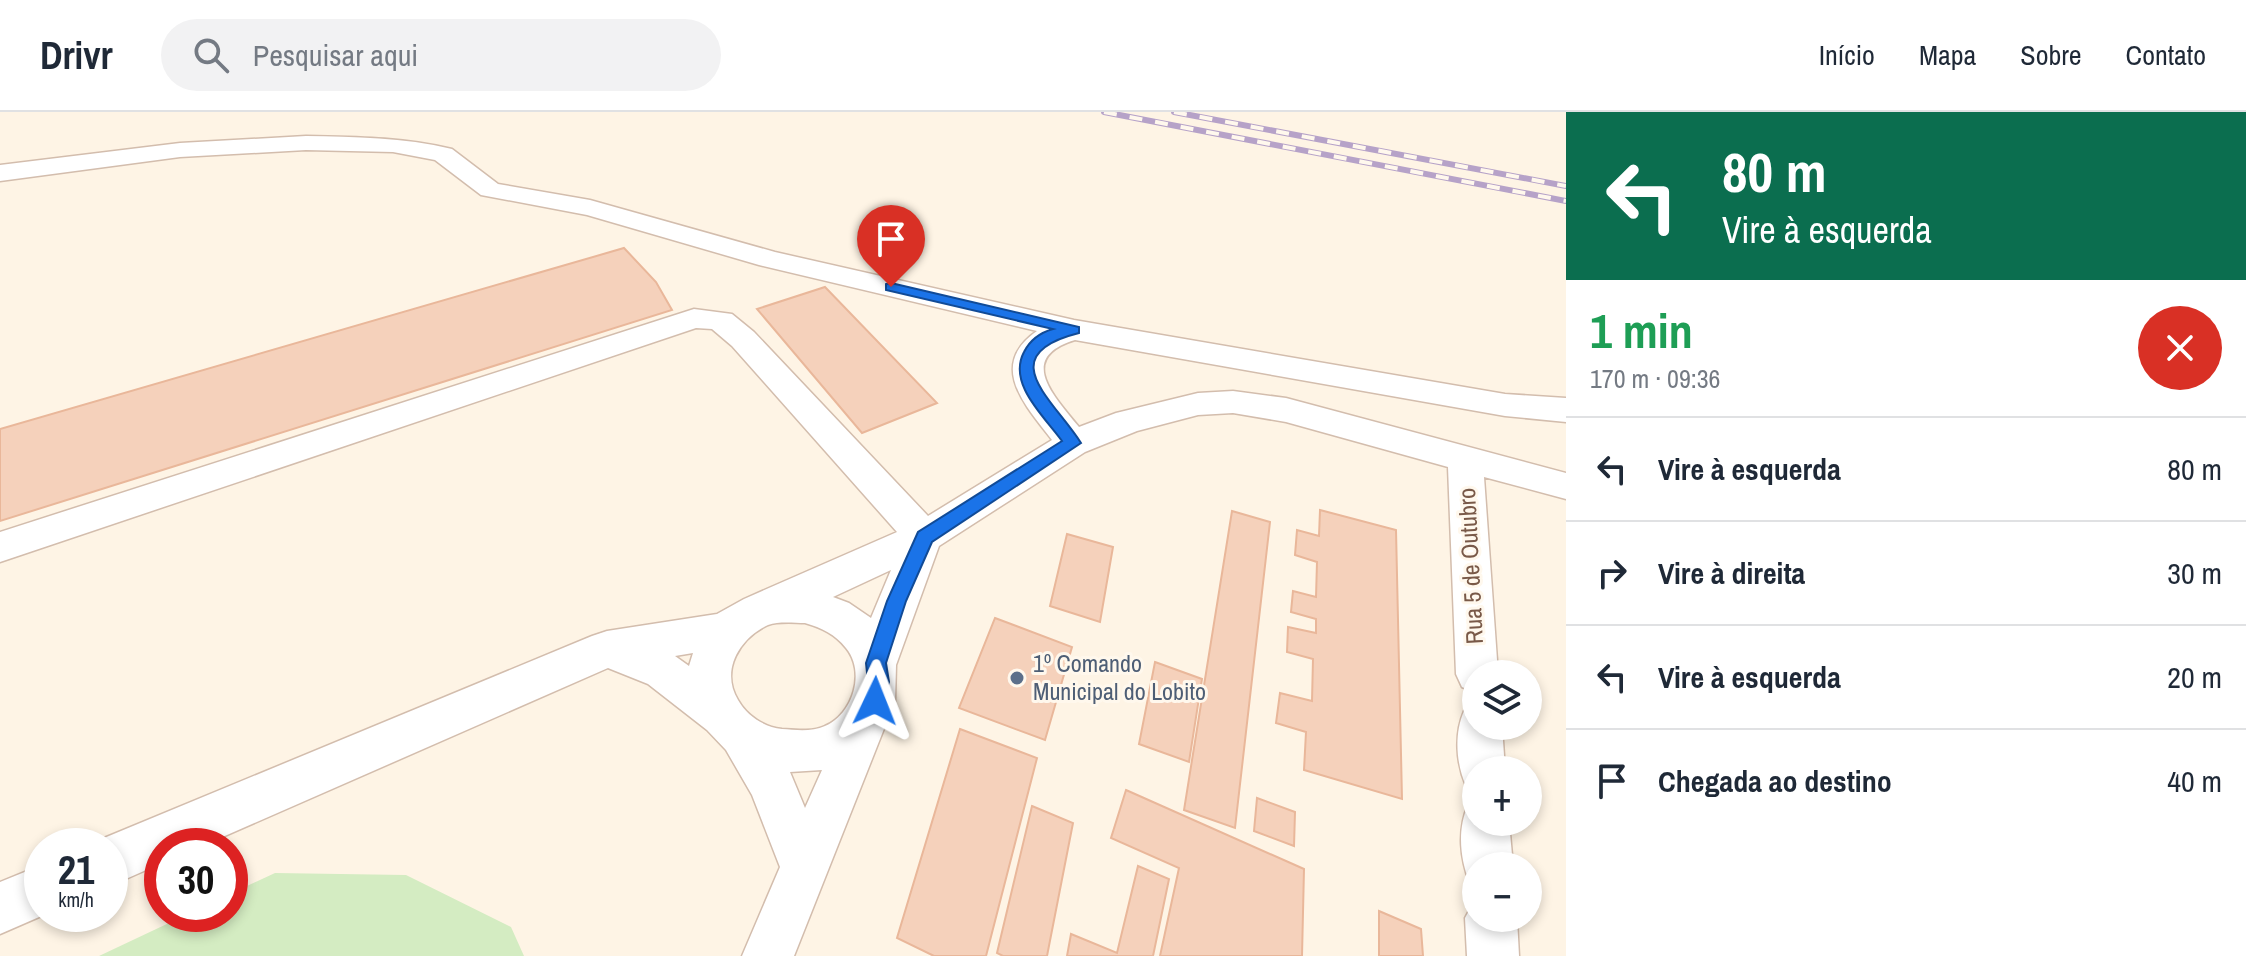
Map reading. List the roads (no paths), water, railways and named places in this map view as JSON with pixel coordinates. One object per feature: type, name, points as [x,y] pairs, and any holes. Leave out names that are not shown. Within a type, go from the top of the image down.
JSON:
[{"type":"street","points":[[0,173],[180,150],[306,143],[393,145],[443,154],[490,190],[590,208],[769,259],[1074,330],[1505,405],[1566,410]]},
{"type":"street","points":[[0,547],[694,318],[721,321],[743,339],[924,537]]},
{"type":"street","points":[[1073,443],[1028,384],[1026,362],[1036,344],[1052,334],[1074,330]]},
{"type":"street","points":[[804,865],[771,783],[710,692],[710,670],[716,648],[730,630],[756,612],[924,537],[1073,443],[1161,412],[1198,404],[1233,402],[1286,410],[1566,486]]},
{"type":"street","name":"Rua 5 de Outubro","points":[[1465,458],[1476,660]]},
{"type":"street","points":[[876,663],[897,601],[924,537]]},
{"type":"street","points":[[768,956],[875,701],[879,682],[876,663],[862,636],[837,615],[805,606],[772,607]]},
{"type":"street","points":[[128,853],[607,649],[730,630]]},
{"type":"street","points":[[607,649],[663,671],[731,726],[779,753],[819,751],[853,733],[867,718]]},
{"type":"street","points":[[0,908],[24,898]]},
{"type":"street","points":[[1492,932],[1493,956]]},
{"type":"railway","points":[[1104,112],[1566,201]]},
{"type":"railway","points":[[1174,112],[1566,186]]},
{"type":"place","name":"1º Comando Municipal do Lobito","points":[[1017,678]]}]
